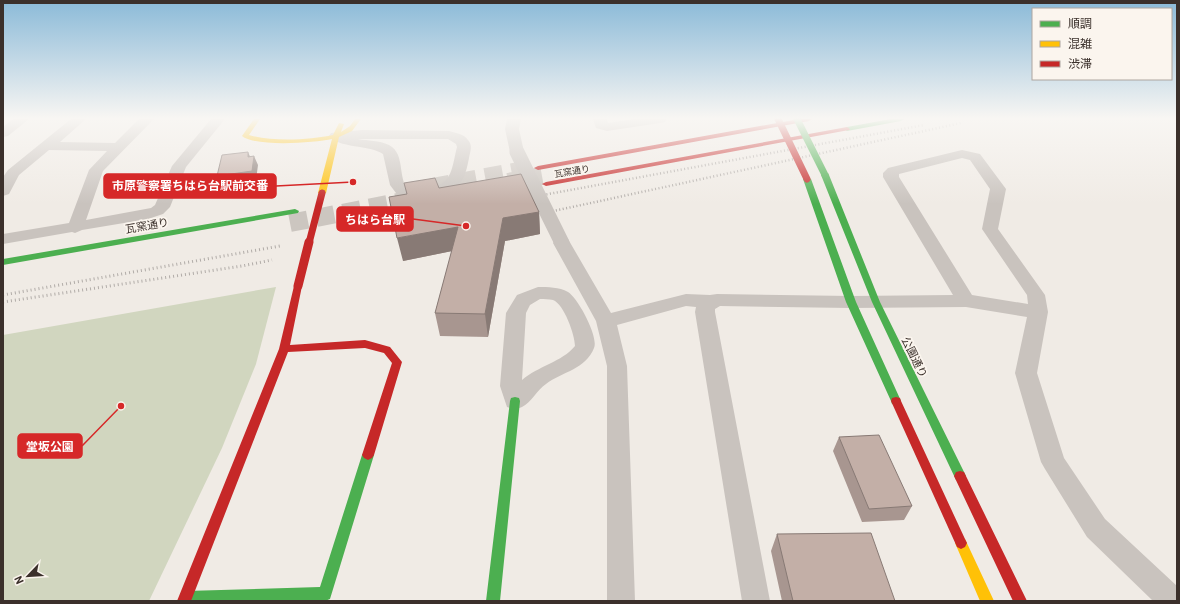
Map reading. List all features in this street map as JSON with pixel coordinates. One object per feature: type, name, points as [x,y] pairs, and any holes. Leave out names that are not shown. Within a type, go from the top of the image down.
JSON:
[{"type":"street","points":[[3,191],[13,173],[45,147]]},
{"type":"street","points":[[89,147],[118,148]]},
{"type":"street","points":[[3,239],[74,228],[157,211],[162,207],[179,166],[195,147]]},
{"type":"street","points":[[284,349],[365,344],[387,350],[397,362],[326,594],[185,599],[284,349],[298,286],[333,147]]},
{"type":"street","points":[[383,147],[391,154],[398,186],[402,192],[420,196],[442,191],[453,185],[456,180],[464,147]]},
{"type":"street","points":[[516,147],[562,243],[606,321],[617,366],[621,601]]},
{"type":"street","points":[[540,172],[642,147]]},
{"type":"street","name":"瓦窯通り","points":[[540,172],[665,147]]},
{"type":"street","name":"瓦窯通り","points":[[540,172],[690,147]]},
{"type":"street","points":[[540,172],[733,147]]},
{"type":"street","points":[[792,147],[807,179],[851,302],[986,601]]},
{"type":"street","name":"公園通り","points":[[811,147],[825,175],[876,302],[1020,601]]},
{"type":"street","points":[[74,228],[96,170],[118,148]]},
{"type":"street","points":[[966,301],[891,177],[891,173],[893,171],[962,154],[975,157],[998,189],[990,229],[1036,295],[1038,312],[1026,373],[1053,462],[1096,528],[1173,601]]},
{"type":"street","name":"瓦窯通り","points":[[3,262],[295,211]]},
{"type":"street","points":[[493,601],[515,401],[511,386],[516,313],[520,302],[529,296],[538,293],[551,293],[561,296],[569,303],[585,338],[585,347],[573,362],[544,374],[533,382],[515,401]]},
{"type":"street","points":[[606,321],[686,300],[711,302]]},
{"type":"street","points":[[756,601],[704,312],[706,306],[717,300],[851,302],[966,301],[1038,312]]},
{"type":"green space","points":[[276,287],[256,364],[222,448],[149,601],[3,601],[3,335]]},
{"type":"building","points":[[248,152],[248,157],[254,156],[252,171],[217,176],[222,155]]},
{"type":"building","points":[[521,174],[539,212],[503,218],[485,314],[435,313],[458,227],[397,238],[389,197],[407,194],[404,183],[435,178],[439,188]]},
{"type":"building","points":[[879,435],[912,506],[869,509],[839,437]]},
{"type":"building","points":[[871,533],[895,601],[793,601],[777,534]]},
{"type":"tunnel","points":[[432,187],[524,170]]},
{"type":"tunnel","points":[[508,182],[542,176]]},
{"type":"tunnel","points":[[290,223],[419,198]]},
{"type":"railway","points":[[543,195],[803,147]]},
{"type":"railway","points":[[549,212],[849,147]]},
{"type":"railway","points":[[3,295],[280,246]]},
{"type":"railway","points":[[3,302],[242,266],[272,260]]},
{"type":"traffic: fast","points":[[811,147],[825,175]]},
{"type":"traffic: fast","points":[[825,175],[876,302],[960,476]]},
{"type":"traffic: fast","points":[[807,179],[851,302],[896,401]]},
{"type":"traffic: fast","points":[[3,262],[295,211]]},
{"type":"traffic: fast","points":[[493,601],[515,401]]},
{"type":"traffic: fast","points":[[186,598],[325,594],[368,455]]},
{"type":"traffic: slow","points":[[322,193],[333,147]]},
{"type":"traffic: slow","points":[[961,543],[987,601]]},
{"type":"traffic: jam","points":[[538,168],[653,147]]},
{"type":"traffic: jam","points":[[546,184],[747,147]]},
{"type":"traffic: jam","points":[[792,147],[807,179]]},
{"type":"traffic: jam","points":[[298,286],[322,193]]},
{"type":"traffic: jam","points":[[184,601],[284,349],[298,286]]},
{"type":"traffic: jam","points":[[284,349],[365,344],[387,350],[397,362],[368,455]]},
{"type":"traffic: jam","points":[[896,401],[961,543]]},
{"type":"traffic: jam","points":[[960,476],[1020,601]]},
{"type":"place","name":"市原警察署ちはら台駅前交番","points":[[353,182]]},
{"type":"place","name":"ちはら台駅","points":[[466,226]]},
{"type":"place","name":"堂坂公園","points":[[121,406]]}]
